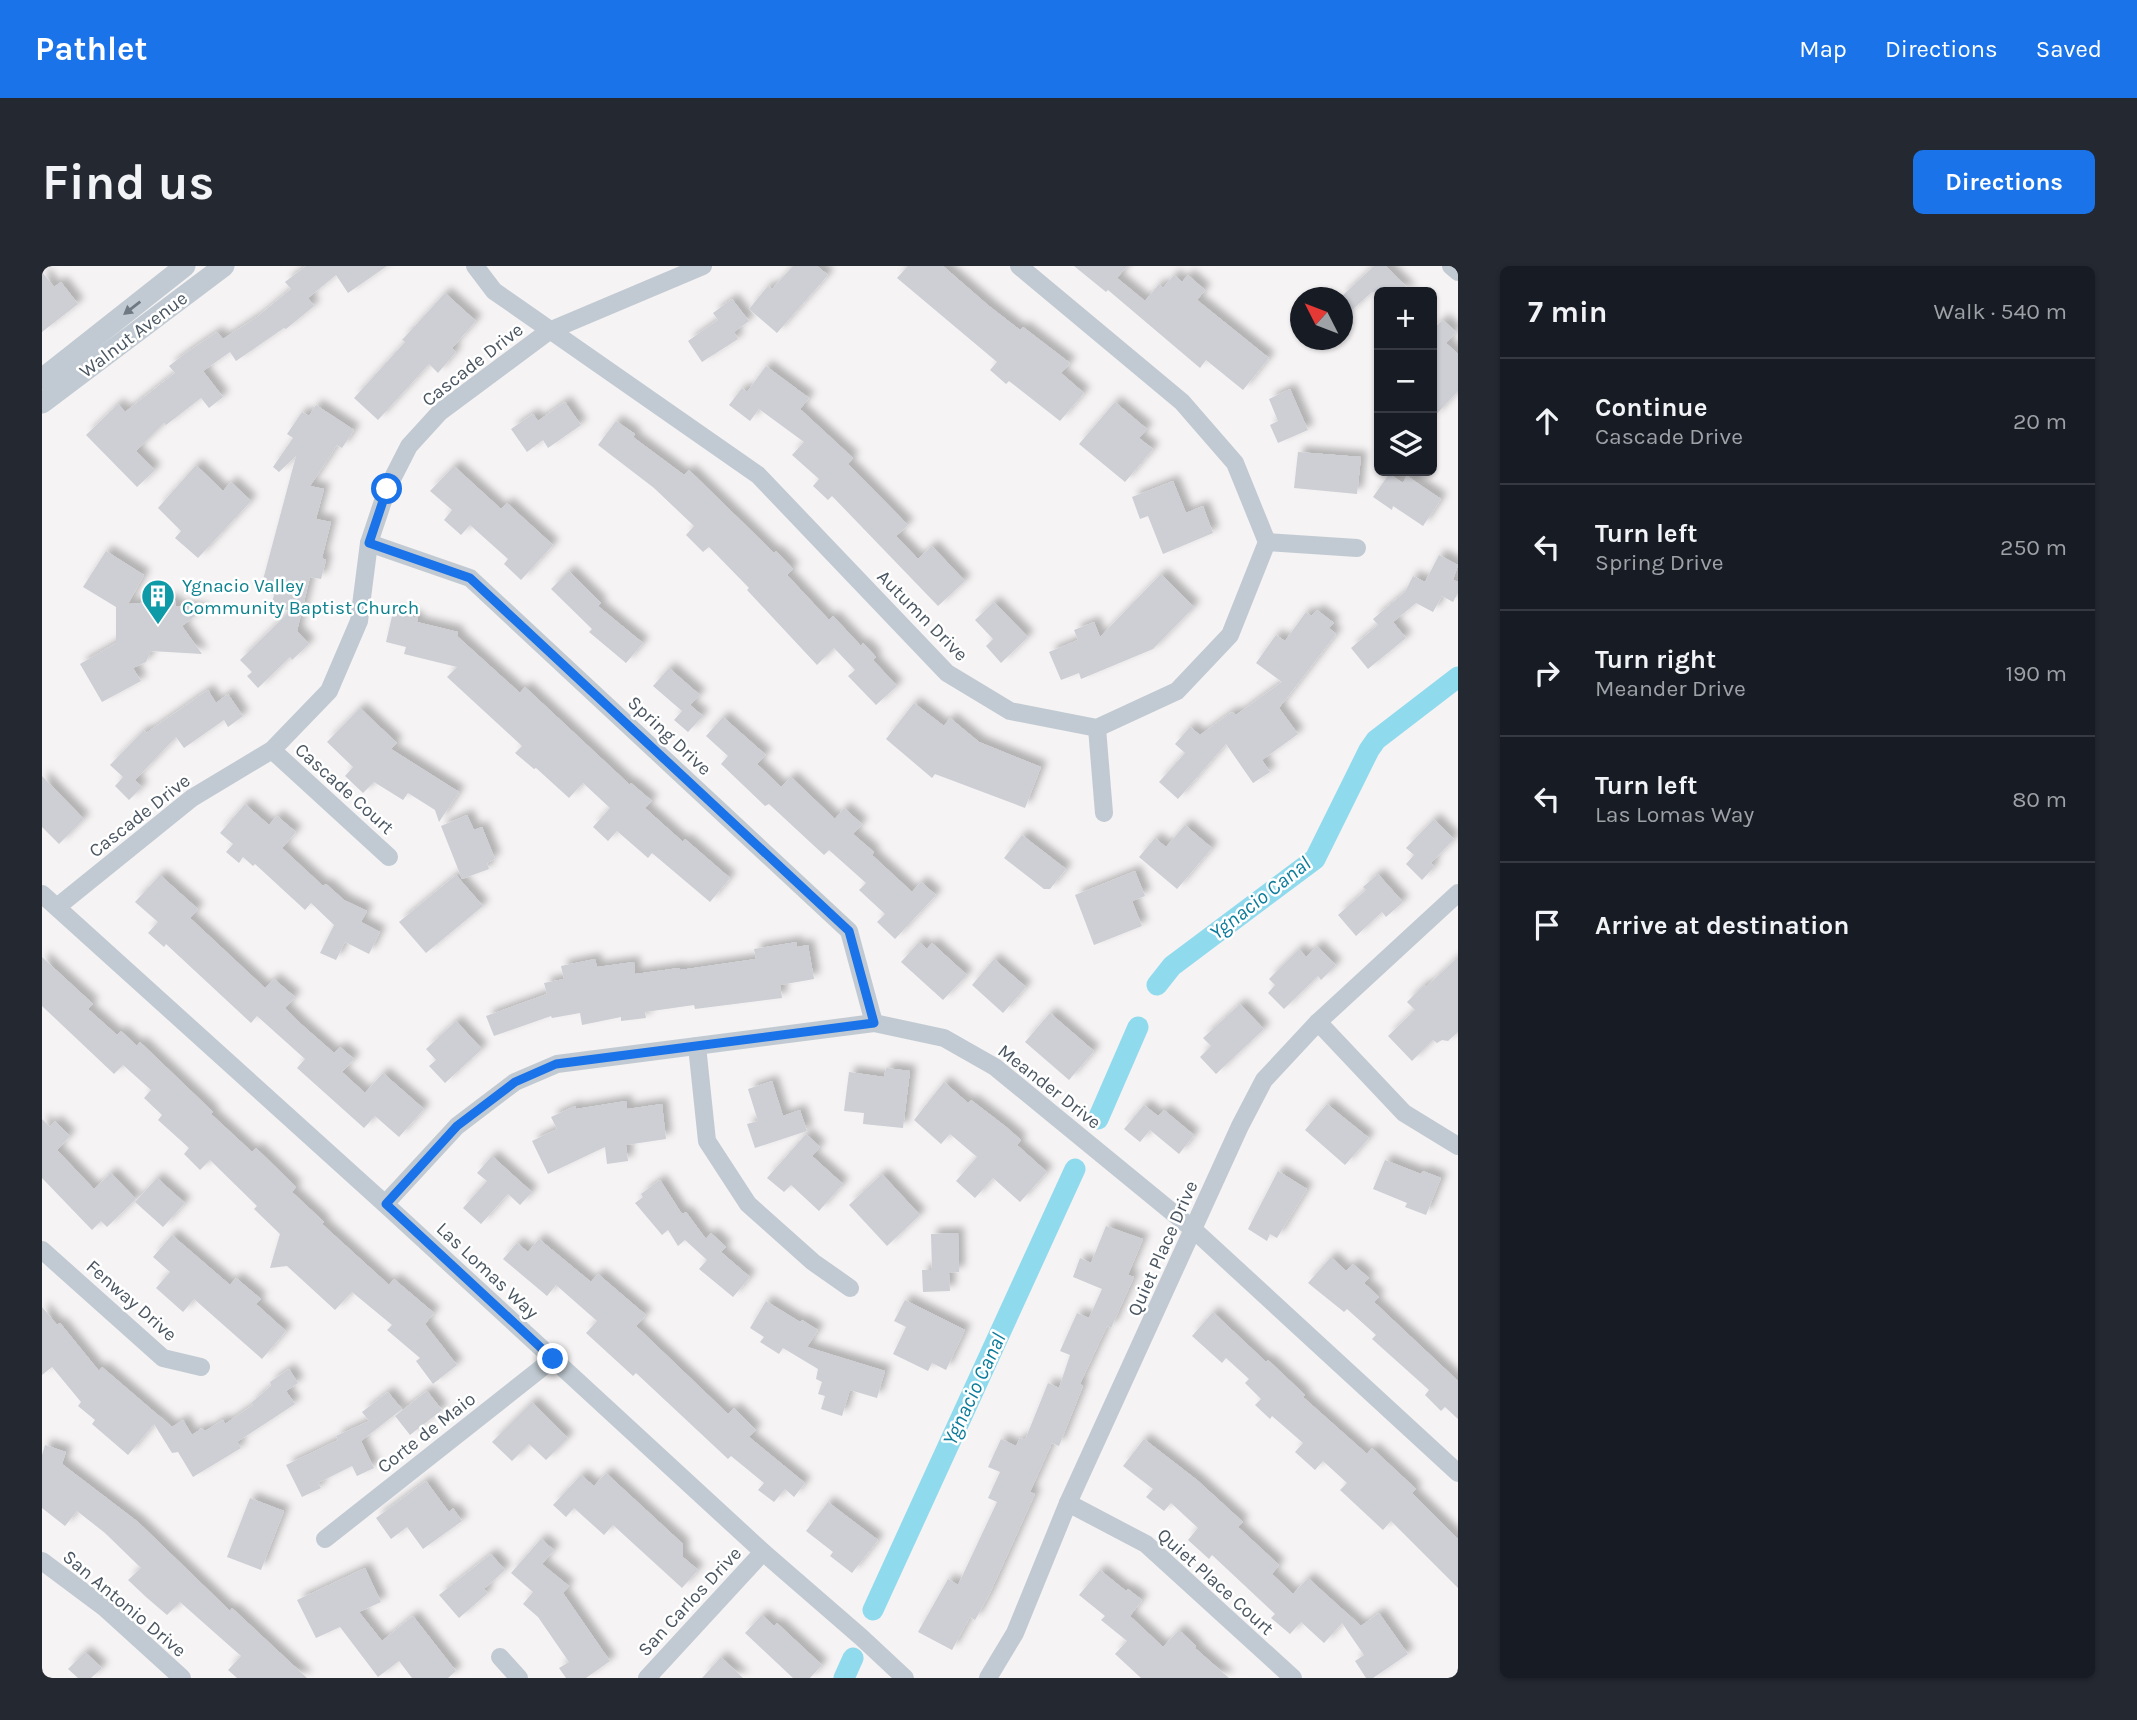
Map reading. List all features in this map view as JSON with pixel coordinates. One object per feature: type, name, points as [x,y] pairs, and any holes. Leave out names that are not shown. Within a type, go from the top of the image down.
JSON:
[{"type":"street","name":"Walnut Avenue","points":[[42,379],[185,266]]},
{"type":"street","name":"Walnut Avenue","points":[[42,403],[224,266]]},
{"type":"street","name":"Autumn Drive","points":[[475,266],[494,291],[758,475],[947,673],[1010,711],[1097,727]]},
{"type":"street","name":"Cascade Drive","points":[[57,907],[192,797],[272,750],[329,691],[359,621],[369,543],[387,489],[409,446],[440,412],[549,331],[703,266]]},
{"type":"street","points":[[1019,266],[1182,402],[1235,463],[1267,542],[1230,635],[1177,691],[1097,727],[1104,813]]},
{"type":"street","points":[[1451,266],[1458,272]]},
{"type":"street","points":[[1267,542],[1357,548]]},
{"type":"street","name":"Spring Drive","points":[[369,543],[470,578],[849,931],[874,1023]]},
{"type":"street","name":"Cascade Court","points":[[272,750],[389,857]]},
{"type":"street","name":"Quiet Place Drive","points":[[988,1678],[1015,1633],[1068,1503],[1240,1126],[1264,1080],[1318,1022],[1458,893]]},
{"type":"street","name":"Las Lomas Way","points":[[42,894],[386,1204],[763,1552],[905,1678]]},
{"type":"street","points":[[1318,1022],[1404,1113],[1458,1146]]},
{"type":"street","name":"Meander Drive","points":[[386,1204],[457,1126],[515,1082],[556,1064],[874,1023],[944,1038],[995,1067],[1194,1230],[1458,1473]]},
{"type":"street","points":[[697,1046],[707,1142],[748,1204],[813,1262],[850,1288]]},
{"type":"street","name":"Fenway Drive","points":[[42,1250],[163,1358],[201,1367]]},
{"type":"street","name":"Corte de Maio","points":[[325,1539],[553,1359]]},
{"type":"street","name":"Quiet Place Court","points":[[1068,1503],[1146,1544],[1293,1678]]},
{"type":"street","name":"San Carlos Drive","points":[[646,1678],[763,1552]]},
{"type":"street","name":"San Antonio Drive","points":[[42,1561],[105,1608],[182,1678]]},
{"type":"street","points":[[500,1657],[519,1678]]},
{"type":"building","points":[[306,266],[387,266],[348,293],[336,275],[308,298],[314,306],[286,329],[236,361],[230,352],[203,371],[223,397],[209,408],[201,398],[166,425],[164,423],[136,451],[155,470],[137,487],[86,435],[118,404],[125,412],[175,373],[169,366],[186,353],[217,332],[223,339],[257,317],[291,289],[285,282]]},
{"type":"building","points":[[793,266],[817,266],[828,275],[777,333],[749,309],[768,286],[772,289]]},
{"type":"building","points":[[908,266],[943,266],[1020,330],[1023,327],[1070,363],[1061,373],[1084,393],[1060,421],[1009,381],[1006,384],[990,370],[997,362],[897,278]]},
{"type":"building","points":[[1074,266],[1127,266],[1117,278],[1145,301],[1159,284],[1163,288],[1174,275],[1182,282],[1188,275],[1205,290],[1197,300],[1269,358],[1243,390],[1206,360],[1200,368],[1108,290],[1106,292]]},
{"type":"building","points":[[1374,266],[1386,266],[1406,287],[1374,287],[1374,292],[1353,309],[1352,287]]},
{"type":"building","points":[[42,272],[54,287],[61,282],[78,304],[42,332]]},
{"type":"building","points":[[445,293],[476,321],[452,348],[456,352],[438,373],[429,364],[378,420],[354,398]]},
{"type":"building","points":[[732,299],[749,321],[734,332],[738,339],[702,362],[688,341],[718,320],[713,313]]},
{"type":"building","points":[[1443,320],[1456,332],[1446,343],[1458,354],[1458,391],[1437,414],[1437,350],[1437,325]]},
{"type":"building","points":[[766,366],[809,398],[800,409],[853,458],[848,464],[908,525],[896,536],[918,559],[932,546],[965,581],[938,606],[832,496],[828,500],[813,486],[819,479],[792,455],[804,442],[759,409],[750,421],[729,405],[742,388],[747,392]]},
{"type":"building","points":[[1290,389],[1308,430],[1278,443],[1270,425],[1278,421],[1269,399]]},
{"type":"building","points":[[565,402],[581,425],[548,448],[543,440],[527,452],[511,429],[533,414],[538,421]]},
{"type":"building","points":[[1115,402],[1147,429],[1139,438],[1153,449],[1125,482],[1079,444]]},
{"type":"building","points":[[316,405],[354,430],[342,448],[337,445],[310,486],[324,489],[316,519],[331,522],[322,558],[326,560],[321,579],[310,577],[297,631],[309,644],[292,660],[290,657],[258,688],[247,676],[252,672],[240,660],[290,611],[271,606],[274,595],[260,591],[296,456],[279,472],[273,467],[293,438],[287,434],[302,412],[309,416]]},
{"type":"building","points":[[616,421],[684,475],[689,470],[774,553],[776,551],[793,569],[787,575],[829,620],[833,616],[861,646],[863,643],[876,657],[873,660],[897,686],[876,705],[848,676],[855,670],[834,648],[817,665],[709,547],[703,552],[686,535],[694,526],[654,488],[598,445]]},
{"type":"building","points":[[1298,452],[1361,457],[1357,494],[1294,488]]},
{"type":"building","points":[[196,465],[223,491],[231,482],[251,501],[198,558],[175,538],[181,531],[158,508]]},
{"type":"building","points":[[454,466],[501,509],[507,503],[553,545],[521,580],[504,564],[508,559],[470,525],[461,535],[444,520],[452,510],[430,491]]},
{"type":"building","points":[[1388,476],[1403,483],[1407,476],[1441,499],[1423,526],[1393,506],[1392,510],[1373,497]]},
{"type":"building","points":[[1173,481],[1186,513],[1203,506],[1213,533],[1163,554],[1148,516],[1140,519],[1132,497]]},
{"type":"building","name":"Ygnacio Valley Community Baptist Church","points":[[106,551],[144,575],[128,604],[175,600],[176,606],[204,609],[182,626],[202,654],[151,651],[146,662],[133,668],[141,681],[102,702],[80,664],[116,643],[116,607],[83,587]]},
{"type":"building","points":[[1439,555],[1458,565],[1453,580],[1458,582],[1458,593],[1453,602],[1442,596],[1433,612],[1416,603],[1393,622],[1406,638],[1368,669],[1351,648],[1378,625],[1373,619],[1405,592],[1413,576],[1425,582]]},
{"type":"building","points":[[569,571],[601,603],[598,606],[643,643],[626,663],[589,632],[592,629],[551,589]]},
{"type":"building","points":[[1161,574],[1194,607],[1153,649],[1081,679],[1079,673],[1061,680],[1049,652],[1078,640],[1074,630],[1094,622],[1100,637]]},
{"type":"building","points":[[994,602],[1028,637],[1001,663],[986,646],[993,639],[975,620]]},
{"type":"building","points":[[1317,610],[1334,623],[1329,628],[1336,634],[1279,708],[1298,734],[1262,760],[1270,772],[1253,783],[1226,744],[1178,799],[1159,782],[1185,753],[1175,744],[1190,727],[1200,735],[1232,712],[1236,715],[1282,682],[1256,663],[1276,635],[1285,641],[1306,612],[1311,616]]},
{"type":"building","points":[[393,612],[418,618],[417,622],[458,632],[457,636],[520,693],[525,687],[630,785],[631,783],[652,801],[645,808],[730,878],[710,902],[652,853],[648,858],[617,831],[608,841],[593,827],[610,808],[583,783],[569,798],[515,753],[522,746],[447,677],[457,667],[404,654],[406,647],[386,642]]},
{"type":"building","points":[[669,668],[700,695],[690,705],[703,716],[688,732],[674,720],[682,711],[653,686]]},
{"type":"building","points":[[208,690],[216,703],[228,694],[243,716],[228,727],[224,720],[184,748],[176,737],[135,780],[142,787],[129,800],[115,786],[123,777],[110,765],[144,730],[146,733]]},
{"type":"building","points":[[914,703],[944,726],[950,718],[979,742],[1041,767],[1025,808],[935,774],[932,778],[886,739]]},
{"type":"building","points":[[360,708],[397,743],[391,749],[459,792],[439,822],[435,810],[408,793],[403,800],[374,782],[363,793],[345,776],[353,767],[327,742]]},
{"type":"building","points":[[723,717],[766,755],[757,764],[781,787],[791,777],[835,819],[844,808],[862,824],[853,834],[874,852],[872,855],[912,892],[921,882],[936,895],[895,939],[877,922],[885,914],[859,890],[866,883],[829,850],[824,855],[769,804],[765,806],[721,764],[728,756],[706,736]]},
{"type":"building","points":[[42,776],[84,819],[59,844],[42,827]]},
{"type":"building","points":[[245,804],[269,825],[277,816],[296,832],[282,848],[323,886],[326,884],[344,900],[367,911],[361,922],[380,932],[369,954],[345,942],[336,960],[320,953],[334,925],[311,903],[305,910],[255,864],[253,866],[243,857],[239,863],[226,852],[233,844],[220,833]]},
{"type":"building","points":[[467,815],[474,830],[482,827],[495,859],[487,863],[489,869],[462,879],[441,826]]},
{"type":"building","points":[[1434,819],[1454,839],[1431,863],[1434,867],[1422,880],[1406,864],[1414,855],[1406,848]]},
{"type":"building","points":[[1185,825],[1212,848],[1177,889],[1139,857],[1155,838],[1166,847]]},
{"type":"building","points":[[1022,835],[1066,869],[1050,889],[1044,889],[1004,858]]},
{"type":"building","points":[[1135,871],[1145,896],[1132,901],[1142,926],[1094,945],[1075,895]]},
{"type":"building","points":[[1378,874],[1403,902],[1386,917],[1382,912],[1356,936],[1338,915],[1366,890],[1363,887]]},
{"type":"building","points":[[160,875],[198,909],[190,918],[265,988],[274,979],[295,997],[285,1008],[301,1024],[334,1053],[340,1047],[354,1059],[342,1072],[365,1093],[383,1073],[424,1109],[399,1137],[375,1116],[364,1128],[297,1068],[305,1059],[257,1016],[251,1023],[166,944],[164,947],[148,933],[158,922],[135,902]]},
{"type":"building","points":[[456,875],[483,906],[426,953],[399,922]]},
{"type":"building","points":[[797,942],[797,947],[808,945],[814,979],[780,985],[782,998],[695,1009],[694,1005],[645,1012],[646,1018],[621,1021],[621,1017],[582,1025],[580,1013],[551,1016],[494,1036],[486,1016],[547,994],[544,983],[564,979],[561,966],[595,959],[597,967],[634,962],[635,974],[680,970],[756,959],[754,949]]},
{"type":"building","points":[[919,942],[927,949],[932,943],[967,975],[943,1000],[901,962]]},
{"type":"building","points":[[1317,946],[1336,965],[1321,980],[1318,976],[1284,1009],[1268,993],[1275,985],[1269,979],[1299,949],[1306,957]]},
{"type":"building","points":[[42,957],[93,1004],[88,1009],[117,1035],[121,1031],[137,1046],[140,1042],[252,1152],[256,1148],[296,1187],[292,1192],[324,1222],[322,1224],[389,1285],[394,1279],[434,1313],[425,1324],[457,1365],[433,1384],[416,1361],[420,1358],[387,1330],[392,1325],[352,1292],[335,1310],[287,1266],[270,1268],[280,1234],[254,1209],[257,1206],[210,1160],[200,1170],[184,1154],[189,1148],[158,1120],[162,1115],[144,1098],[151,1090],[123,1065],[114,1074],[42,1006]]},
{"type":"building","points":[[1458,957],[1458,1032],[1448,1041],[1437,1043],[1433,1040],[1412,1061],[1388,1036],[1415,1010],[1407,1002]]},
{"type":"building","points":[[994,959],[1026,987],[1003,1013],[972,985]]},
{"type":"building","points":[[1240,1004],[1264,1029],[1216,1074],[1200,1057],[1211,1046],[1203,1038]]},
{"type":"building","points":[[1050,1013],[1094,1051],[1069,1080],[1025,1042]]},
{"type":"building","points":[[456,1021],[482,1049],[445,1083],[429,1066],[436,1060],[426,1049]]},
{"type":"building","points":[[886,1068],[910,1071],[903,1128],[863,1124],[864,1113],[844,1111],[849,1072],[884,1077]]},
{"type":"building","points":[[772,1081],[783,1116],[800,1110],[807,1131],[755,1148],[747,1124],[758,1121],[748,1089]]},
{"type":"building","points":[[944,1082],[968,1103],[971,1100],[1005,1126],[1021,1140],[1017,1145],[1047,1172],[1020,1202],[993,1178],[975,1198],[956,1181],[977,1157],[950,1134],[941,1144],[914,1120]]},
{"type":"building","points":[[626,1101],[627,1109],[662,1104],[666,1139],[626,1145],[628,1161],[607,1164],[605,1147],[548,1174],[532,1141],[557,1129],[551,1117],[575,1106],[576,1109]]},
{"type":"building","points":[[1327,1104],[1369,1138],[1345,1165],[1305,1130]]},
{"type":"building","points":[[1144,1105],[1158,1116],[1164,1110],[1194,1135],[1179,1154],[1150,1130],[1140,1142],[1124,1129]]},
{"type":"building","points":[[42,1119],[50,1127],[55,1121],[70,1136],[57,1150],[94,1189],[111,1173],[136,1199],[107,1227],[101,1221],[92,1230],[42,1178]]},
{"type":"building","points":[[806,1134],[820,1147],[812,1156],[843,1184],[819,1211],[791,1185],[784,1192],[767,1178]]},
{"type":"building","points":[[492,1156],[532,1192],[520,1205],[508,1194],[481,1224],[463,1208],[487,1181],[477,1173]]},
{"type":"building","points":[[1385,1160],[1421,1174],[1423,1171],[1441,1178],[1426,1215],[1405,1207],[1407,1203],[1373,1189]]},
{"type":"building","points":[[1278,1171],[1307,1189],[1277,1238],[1270,1234],[1267,1241],[1248,1229]]},
{"type":"building","points":[[882,1174],[920,1215],[887,1246],[849,1205]]},
{"type":"building","points":[[157,1178],[185,1203],[163,1227],[135,1202]]},
{"type":"building","points":[[660,1180],[682,1214],[686,1212],[706,1239],[711,1233],[726,1247],[721,1252],[750,1277],[733,1297],[699,1269],[707,1260],[685,1240],[678,1246],[668,1230],[662,1235],[635,1203],[643,1197],[641,1194]]},
{"type":"building","points":[[1106,1226],[1143,1239],[1128,1275],[1134,1277],[1111,1328],[1107,1326],[1080,1384],[1083,1386],[1059,1446],[1052,1443],[1030,1492],[1035,1494],[990,1593],[975,1620],[970,1617],[952,1650],[918,1632],[948,1579],[958,1585],[997,1502],[988,1498],[1000,1472],[988,1467],[1001,1439],[1016,1446],[1020,1438],[1025,1440],[1048,1383],[1059,1388],[1070,1355],[1060,1351],[1077,1313],[1089,1318],[1102,1289],[1073,1277],[1080,1258],[1091,1263]]},
{"type":"building","points":[[958,1233],[959,1272],[949,1273],[950,1291],[923,1292],[922,1270],[932,1270],[931,1234]]},
{"type":"building","points":[[172,1235],[230,1285],[236,1278],[261,1299],[256,1304],[286,1331],[262,1359],[194,1299],[183,1312],[156,1288],[170,1272],[153,1257]]},
{"type":"building","points":[[539,1239],[591,1282],[598,1274],[646,1315],[636,1326],[728,1414],[734,1408],[756,1430],[749,1437],[805,1483],[794,1497],[785,1489],[774,1502],[758,1490],[764,1483],[731,1456],[728,1459],[636,1373],[633,1376],[586,1333],[597,1321],[556,1285],[547,1296],[503,1259],[517,1243],[528,1252]]},
{"type":"building","points":[[1331,1257],[1346,1271],[1353,1264],[1369,1278],[1364,1283],[1379,1297],[1374,1302],[1458,1381],[1458,1419],[1445,1407],[1441,1411],[1425,1395],[1429,1390],[1372,1339],[1376,1335],[1347,1309],[1344,1312],[1308,1283]]},
{"type":"building","points":[[905,1300],[965,1330],[946,1370],[932,1363],[928,1371],[893,1354],[906,1327],[894,1321]]},
{"type":"building","points":[[766,1301],[818,1330],[807,1347],[885,1371],[877,1398],[850,1390],[842,1416],[821,1409],[825,1396],[818,1394],[822,1382],[816,1379],[818,1369],[783,1348],[779,1354],[760,1342],[764,1337],[750,1328]]},
{"type":"building","points":[[42,1307],[57,1325],[60,1323],[99,1371],[102,1367],[172,1427],[183,1420],[192,1435],[223,1420],[225,1424],[253,1405],[251,1403],[271,1386],[270,1382],[289,1369],[298,1383],[286,1391],[295,1404],[237,1442],[241,1448],[193,1477],[178,1452],[172,1453],[154,1424],[128,1455],[92,1424],[95,1420],[78,1406],[81,1402],[52,1367],[42,1375]]},
{"type":"building","points":[[1213,1312],[1367,1454],[1372,1448],[1416,1489],[1412,1493],[1458,1539],[1458,1588],[1391,1521],[1383,1530],[1340,1490],[1347,1483],[1323,1461],[1315,1470],[1295,1452],[1303,1443],[1255,1405],[1261,1399],[1245,1383],[1249,1379],[1226,1358],[1222,1363],[1192,1336]]},
{"type":"building","points":[[427,1391],[442,1410],[410,1435],[395,1416]]},
{"type":"building","points":[[388,1392],[402,1409],[361,1441],[374,1468],[357,1476],[352,1466],[318,1483],[321,1488],[302,1497],[286,1465],[338,1440],[336,1436],[369,1421],[362,1412]]},
{"type":"building","points":[[532,1402],[568,1438],[546,1460],[529,1444],[512,1461],[492,1442]]},
{"type":"building","points":[[1144,1439],[1197,1480],[1243,1522],[1238,1527],[1279,1565],[1272,1574],[1293,1594],[1308,1578],[1361,1626],[1379,1613],[1408,1654],[1373,1678],[1366,1678],[1355,1661],[1364,1655],[1342,1623],[1324,1643],[1301,1622],[1290,1634],[1271,1618],[1275,1614],[1212,1555],[1209,1559],[1188,1540],[1198,1528],[1171,1503],[1164,1511],[1146,1497],[1153,1489],[1123,1466]]},
{"type":"building","points":[[45,1445],[66,1452],[62,1464],[138,1522],[230,1611],[232,1608],[307,1678],[237,1678],[228,1670],[241,1656],[180,1602],[167,1615],[146,1597],[128,1580],[141,1568],[105,1533],[77,1511],[65,1526],[42,1508],[42,1455]]},
{"type":"building","points":[[606,1473],[683,1544],[683,1557],[698,1570],[682,1588],[613,1525],[604,1535],[574,1508],[566,1517],[553,1505],[581,1475],[594,1486]]},
{"type":"building","points":[[426,1481],[449,1512],[453,1508],[462,1521],[423,1549],[407,1527],[391,1539],[376,1518]]},
{"type":"building","points":[[250,1498],[284,1511],[261,1570],[227,1557]]},
{"type":"building","points":[[828,1502],[878,1540],[852,1573],[830,1556],[833,1552],[806,1531]]},
{"type":"building","points":[[541,1539],[554,1550],[542,1564],[569,1586],[563,1593],[610,1661],[586,1678],[566,1678],[559,1668],[569,1662],[538,1617],[523,1604],[533,1592],[511,1573]]},
{"type":"building","points":[[491,1554],[505,1570],[484,1589],[488,1593],[459,1618],[439,1595]]},
{"type":"building","points":[[365,1568],[381,1602],[359,1612],[382,1641],[413,1616],[456,1671],[448,1678],[412,1678],[399,1661],[378,1677],[340,1627],[316,1638],[297,1600]]},
{"type":"building","points":[[1100,1570],[1142,1600],[1130,1616],[1163,1647],[1179,1630],[1229,1678],[1141,1678],[1115,1654],[1127,1641],[1101,1620],[1105,1616],[1079,1595]]},
{"type":"building","points":[[762,1615],[774,1626],[777,1623],[822,1665],[810,1678],[793,1678],[745,1633]]},
{"type":"building","points":[[85,1652],[102,1668],[91,1678],[78,1678],[68,1669]]},
{"type":"building","points":[[721,1657],[743,1678],[702,1678]]},
{"type":"waterway","name":"Ygnacio Canal","points":[[1157,985],[1172,966],[1315,859],[1376,740],[1458,677]]},
{"type":"waterway","name":"Ygnacio Canal","points":[[1098,1119],[1138,1027]]},
{"type":"waterway","name":"Ygnacio Canal","points":[[873,1610],[1075,1169]]},
{"type":"waterway","name":"Ygnacio Canal","points":[[844,1678],[853,1658]]},
{"type":"place","name":"Ygnacio Valley Community Baptist Church","points":[[158,626]]},
{"type":"route","points":[[387,489],[369,543],[470,578],[849,931],[874,1023],[556,1064],[515,1082],[457,1126],[386,1204],[553,1359]]}]
